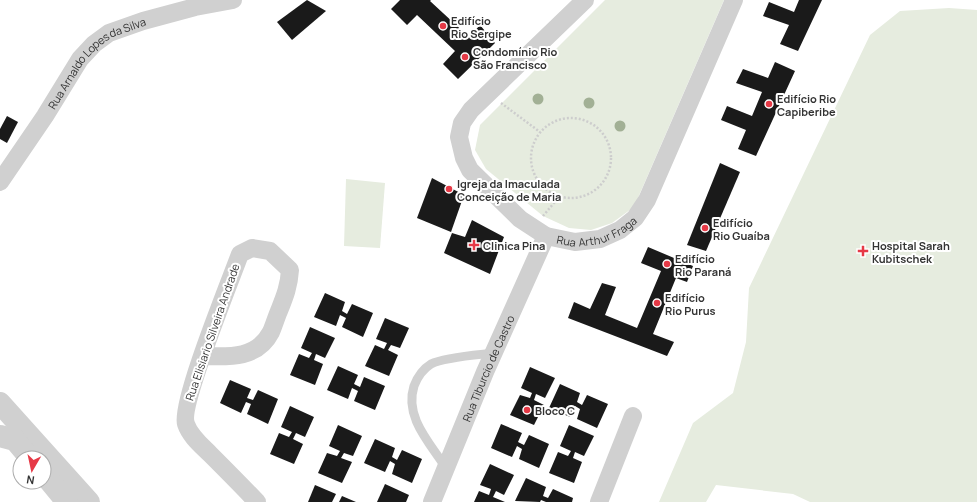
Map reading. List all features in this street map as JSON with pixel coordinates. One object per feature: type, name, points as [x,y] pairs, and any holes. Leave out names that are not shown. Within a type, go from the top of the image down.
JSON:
[{"type":"street","name":"Rua Arnaldo Lopes da Silva","points":[[0,182],[45,116],[80,59],[94,44],[109,33],[143,21],[195,7],[233,0]]},
{"type":"street","name":"Rua Arthur Fraga","points":[[585,0],[471,110],[462,123],[459,137],[464,158],[470,170],[520,219],[547,228],[575,242],[600,239],[620,230],[635,218],[647,200],[734,0]]},
{"type":"street","name":"Rua Tiburcio de Castro","points":[[432,502],[547,228]]},
{"type":"street","name":"Rua Elisiario Silveira Andrade","points":[[203,356],[234,357],[248,353],[262,345],[271,332],[289,284],[290,270],[270,251],[252,248],[240,254],[203,356],[190,393],[185,411],[185,423],[194,437],[258,502]]},
{"type":"street","points":[[0,403],[89,502]]},
{"type":"street","points":[[599,502],[633,416]]},
{"type":"street","points":[[0,436],[15,440],[23,450]]},
{"type":"street","points":[[52,484],[67,502]]},
{"type":"lane","points":[[446,468],[417,425],[412,411],[411,396],[416,381],[423,370],[430,364],[440,361],[494,353]]},
{"type":"path","points":[[496,109],[507,98]]},
{"type":"path","points":[[502,103],[540,132]]},
{"type":"path","points":[[576,118],[589,122],[600,129],[607,140],[611,153],[611,166],[606,179],[598,189],[586,196],[573,199],[560,197],[547,191],[538,182],[532,170],[530,157],[533,144],[540,132],[550,124],[562,119],[576,118]]},
{"type":"path","points":[[543,216],[560,197]]},
{"type":"path","points":[[537,211],[543,216],[547,228]]},
{"type":"shaded area","points":[[605,0],[724,0],[634,207],[612,223],[591,230],[569,228],[543,216],[486,169],[475,150],[480,125]]},
{"type":"shaded area","name":"Hospital Sarah Kubitschek","points":[[949,8],[977,10],[977,502],[810,502],[793,494],[716,485],[706,502],[659,502],[693,423],[733,393],[746,342],[749,288],[870,35],[900,11]]},
{"type":"shaded area","points":[[346,179],[385,183],[380,248],[344,246]]},
{"type":"building","points":[[307,0],[326,11],[292,40],[277,22]]},
{"type":"building","points":[[400,0],[431,0],[430,1],[469,37],[480,25],[495,43],[458,79],[443,64],[455,51],[417,15],[407,25],[391,9]]},
{"type":"building","points":[[799,0],[822,0],[798,51],[780,44],[789,25],[763,16],[769,2],[794,12]]},
{"type":"building","name":"Edifício Rio Capiberibe","points":[[775,62],[795,71],[756,156],[738,149],[746,130],[721,120],[727,106],[752,116],[762,92],[736,83],[743,69],[768,78]]},
{"type":"building","points":[[7,116],[18,122],[7,143],[0,139],[0,129]]},
{"type":"building","points":[[720,163],[740,172],[706,251],[687,245]]},
{"type":"building","points":[[432,178],[464,195],[451,232],[417,218]]},
{"type":"building","name":"Clinica Pina","points":[[472,220],[504,237],[490,274],[444,253],[452,233],[465,237]]},
{"type":"building","points":[[648,247],[693,266],[687,282],[676,278],[653,334],[674,342],[667,356],[568,318],[574,302],[590,309],[602,283],[616,287],[605,315],[637,328],[661,271],[641,263]]},
{"type":"building","points":[[325,293],[345,302],[342,311],[347,314],[352,304],[373,313],[363,337],[342,327],[346,318],[340,315],[336,326],[314,317]]},
{"type":"building","points":[[385,318],[409,328],[400,348],[391,345],[388,350],[398,355],[389,376],[365,366],[375,345],[384,349],[387,343],[376,339]]},
{"type":"building","points":[[310,327],[335,338],[325,358],[316,354],[314,360],[323,364],[315,385],[290,375],[299,354],[309,358],[312,353],[301,348]]},
{"type":"building","points":[[338,366],[358,375],[354,384],[360,387],[364,377],[385,386],[375,410],[354,401],[358,391],[352,388],[348,399],[327,390]]},
{"type":"building","points":[[530,367],[555,378],[545,398],[536,394],[534,400],[544,405],[534,425],[510,415],[520,395],[530,398],[532,393],[521,388]]},
{"type":"building","points":[[230,380],[251,389],[247,398],[253,400],[258,390],[278,399],[268,424],[247,414],[251,404],[246,402],[241,413],[220,403]]},
{"type":"building","points":[[560,384],[580,393],[577,402],[582,405],[587,395],[608,404],[597,428],[577,419],[580,409],[575,406],[570,417],[549,408]]},
{"type":"building","points":[[290,406],[314,417],[305,437],[296,433],[293,439],[303,444],[294,464],[270,454],[279,433],[289,437],[292,432],[281,427]]},
{"type":"building","points":[[501,424],[522,433],[518,442],[524,445],[529,435],[549,444],[539,468],[519,459],[522,449],[517,446],[512,457],[491,448]]},
{"type":"building","points":[[338,425],[362,436],[353,456],[344,453],[341,458],[352,462],[342,483],[318,473],[327,453],[337,456],[340,451],[329,446]]},
{"type":"building","points":[[569,425],[594,436],[584,456],[575,452],[573,458],[582,462],[574,483],[549,473],[558,452],[568,456],[571,451],[560,446]]},
{"type":"building","points":[[375,439],[395,448],[392,457],[397,460],[402,450],[422,459],[412,483],[392,474],[395,464],[390,461],[385,472],[364,463]]},
{"type":"building","points":[[490,464],[514,475],[504,495],[496,491],[493,497],[505,502],[474,502],[479,491],[489,495],[491,489],[480,485]]},
{"type":"building","points":[[526,478],[546,487],[543,496],[548,498],[553,489],[573,498],[572,502],[546,502],[541,500],[540,502],[515,501]]},
{"type":"building","points":[[385,484],[409,495],[406,502],[377,502]]},
{"type":"building","points":[[315,485],[336,494],[332,502],[308,502]]},
{"type":"building","points":[[342,496],[356,502],[339,502]]},
{"type":"place","name":"Edifício Rio Sergipe","points":[[443,26]]},
{"type":"place","name":"Condomínio Rio São Francisco","points":[[465,57]]},
{"type":"place","name":"Edifício Rio Capiberibe","points":[[769,104]]},
{"type":"place","name":"Igreja da Imaculada Conceição de Maria","points":[[449,189]]},
{"type":"place","name":"Edifício Rio Guaíba","points":[[705,228]]},
{"type":"place","name":"Clinica Pina","points":[[474,245]]},
{"type":"place","name":"Hospital Sarah Kubitschek","points":[[863,251]]},
{"type":"place","name":"Edifício Rio Paraná","points":[[667,264]]},
{"type":"place","name":"Edifício Rio Purus","points":[[657,303]]},
{"type":"place","name":"Bloco C","points":[[527,410]]}]
